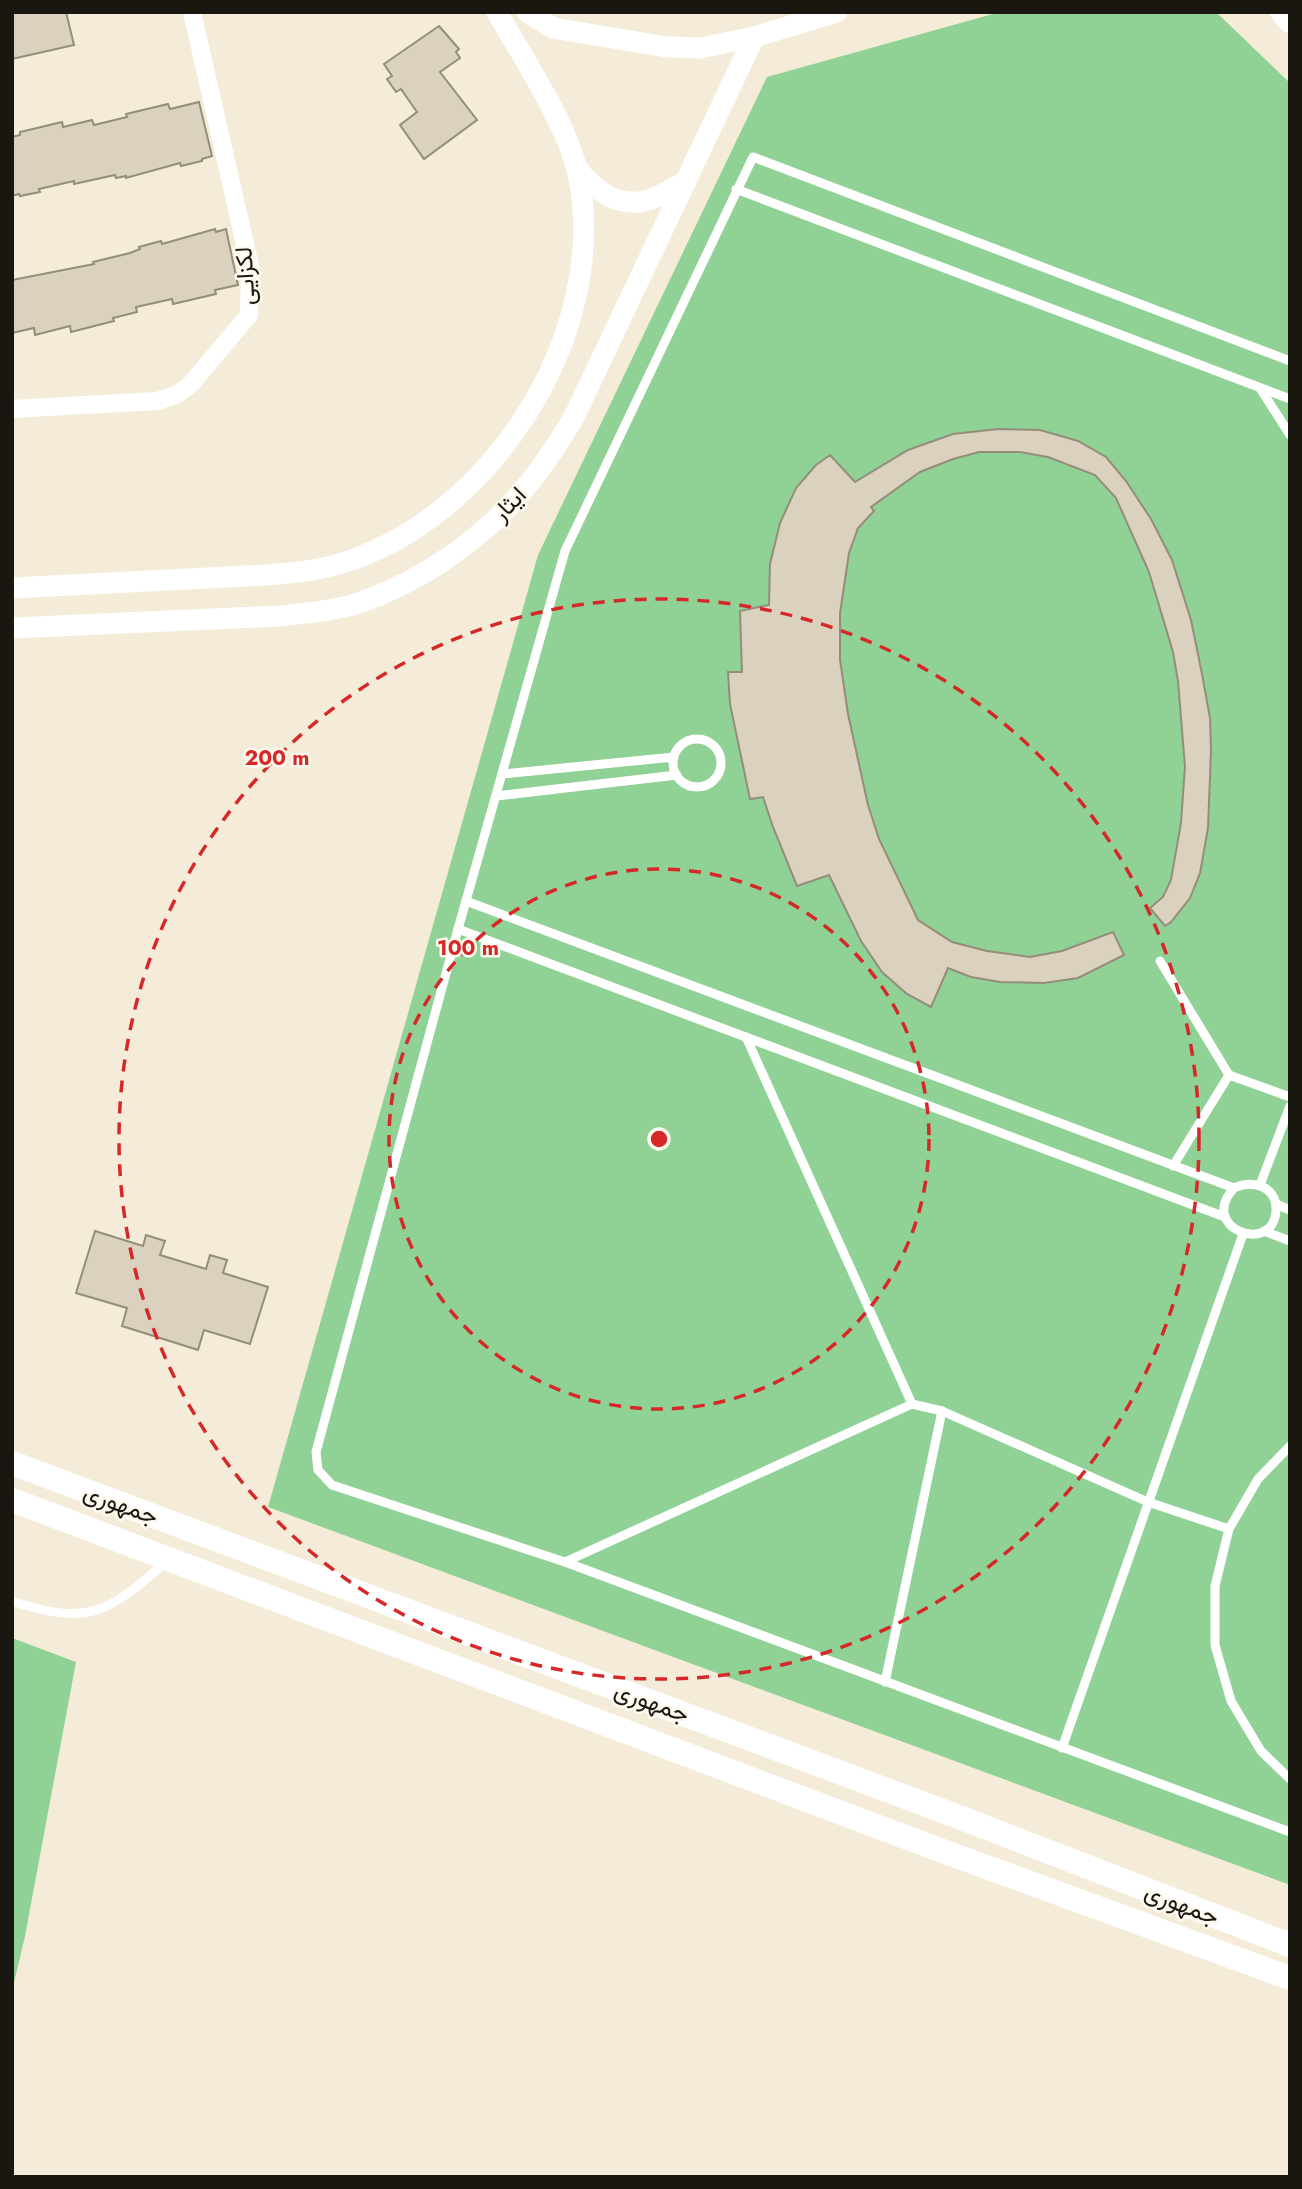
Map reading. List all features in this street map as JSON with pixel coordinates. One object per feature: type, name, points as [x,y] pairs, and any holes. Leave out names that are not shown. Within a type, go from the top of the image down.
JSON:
[{"type":"main road","points":[[1282,12],[1290,21]]},
{"type":"main road","name":"جمهوری","points":[[12,1463],[943,1811],[1290,1945]]},
{"type":"main road","name":"جمهوری","points":[[12,1500],[929,1846],[1290,1978]]},
{"type":"main road","points":[[929,1846],[943,1811]]},
{"type":"street","name":"لکزایی","points":[[12,409],[157,401],[176,395],[190,386],[249,315],[250,266],[192,12]]},
{"type":"street","name":"ایثار","points":[[12,588],[304,571],[339,564],[409,532],[441,510],[483,471],[512,438],[549,375],[564,337],[575,297],[583,219],[576,167],[571,151],[553,112],[497,12]]},
{"type":"street","points":[[527,12],[553,28],[667,47],[700,48],[754,37],[837,12]]},
{"type":"street","name":"ایثار","points":[[12,628],[280,616],[321,611],[358,603],[398,586],[464,546],[495,520],[524,490],[549,458],[567,428],[754,37]]},
{"type":"street","points":[[576,167],[588,183],[602,194],[630,202],[645,201],[686,181]]},
{"type":"lane","points":[[1290,361],[753,157],[565,551],[458,929],[316,1452],[318,1470],[332,1485],[565,1562],[1290,1832]]},
{"type":"lane","points":[[736,189],[1290,398]]},
{"type":"lane","points":[[1260,388],[1290,435]]},
{"type":"lane","points":[[704,740],[718,752],[720,770],[709,784],[700,787],[683,782],[677,775],[674,757],[686,743],[704,740]]},
{"type":"lane","points":[[502,774],[674,757]]},
{"type":"lane","points":[[496,796],[677,775]]},
{"type":"lane","points":[[466,901],[1234,1188]]},
{"type":"lane","points":[[458,929],[1225,1217],[1235,1230],[1243,1234],[1254,1235],[1264,1231],[1276,1214],[1276,1204],[1272,1195],[1260,1185],[1245,1183],[1234,1188],[1224,1203],[1225,1217]]},
{"type":"lane","points":[[1160,961],[1229,1075],[1290,1097]]},
{"type":"lane","points":[[746,1037],[912,1404]]},
{"type":"lane","points":[[1173,1166],[1229,1075]]},
{"type":"lane","points":[[1260,1185],[1290,1106]]},
{"type":"lane","points":[[1276,1204],[1290,1210]]},
{"type":"lane","points":[[1264,1231],[1290,1241]]},
{"type":"lane","points":[[1062,1748],[1243,1234]]},
{"type":"lane","points":[[565,1562],[912,1404],[942,1412],[1149,1502],[1229,1529]]},
{"type":"lane","points":[[885,1682],[942,1412]]},
{"type":"lane","points":[[1290,1446],[1258,1479],[1229,1529],[1215,1586],[1215,1645],[1231,1701],[1261,1751],[1290,1779]]},
{"type":"lane","points":[[12,1601],[39,1610],[71,1614],[100,1610],[130,1593],[169,1558]]},
{"type":"green space","points":[[1000,12],[1216,12],[1290,83],[1290,1885],[268,1507],[538,555],[767,77]]},
{"type":"green space","points":[[12,1638],[76,1662],[25,1936],[12,1991]]},
{"type":"building","points":[[12,12],[66,12],[74,45],[12,59]]},
{"type":"building","points":[[439,26],[459,49],[456,52],[460,58],[440,72],[477,120],[424,159],[400,125],[417,112],[401,89],[396,92],[387,79],[392,76],[384,64]]},
{"type":"building","points":[[199,102],[212,156],[202,161],[181,166],[180,163],[126,178],[116,178],[115,175],[74,184],[74,181],[39,189],[40,192],[12,196],[12,137],[20,135],[20,132],[62,122],[63,127],[92,120],[94,125],[168,104],[170,109]]},
{"type":"building","points":[[215,229],[216,232],[226,229],[238,285],[215,290],[216,294],[173,304],[172,299],[136,307],[137,312],[113,318],[114,321],[71,332],[70,326],[35,335],[34,328],[12,333],[12,280],[94,264],[93,262],[130,253],[140,249],[139,247],[161,241],[162,244]]},
{"type":"building","points":[[998,429],[1040,430],[1078,441],[1106,457],[1151,519],[1172,560],[1191,620],[1202,674],[1210,718],[1208,828],[1200,873],[1190,898],[1165,926],[1150,908],[1163,897],[1171,880],[1181,823],[1185,767],[1178,681],[1173,652],[1149,572],[1116,498],[1095,475],[1048,457],[1020,452],[979,452],[920,472],[871,507],[874,511],[858,528],[849,553],[840,613],[840,660],[848,714],[868,805],[879,839],[918,920],[952,942],[987,951],[1030,957],[1062,951],[1113,932],[1124,955],[1078,978],[1044,983],[1000,982],[971,977],[948,968],[931,1007],[907,994],[882,972],[861,941],[829,875],[797,886],[763,797],[750,799],[730,704],[728,672],[742,672],[740,611],[769,605],[770,564],[780,523],[796,488],[816,465],[830,455],[855,482],[908,450],[953,434]]},
{"type":"building","points":[[95,1231],[143,1246],[146,1235],[165,1241],[160,1255],[206,1269],[210,1255],[227,1260],[223,1273],[268,1287],[250,1344],[204,1330],[198,1350],[122,1326],[127,1308],[76,1293]]}]
